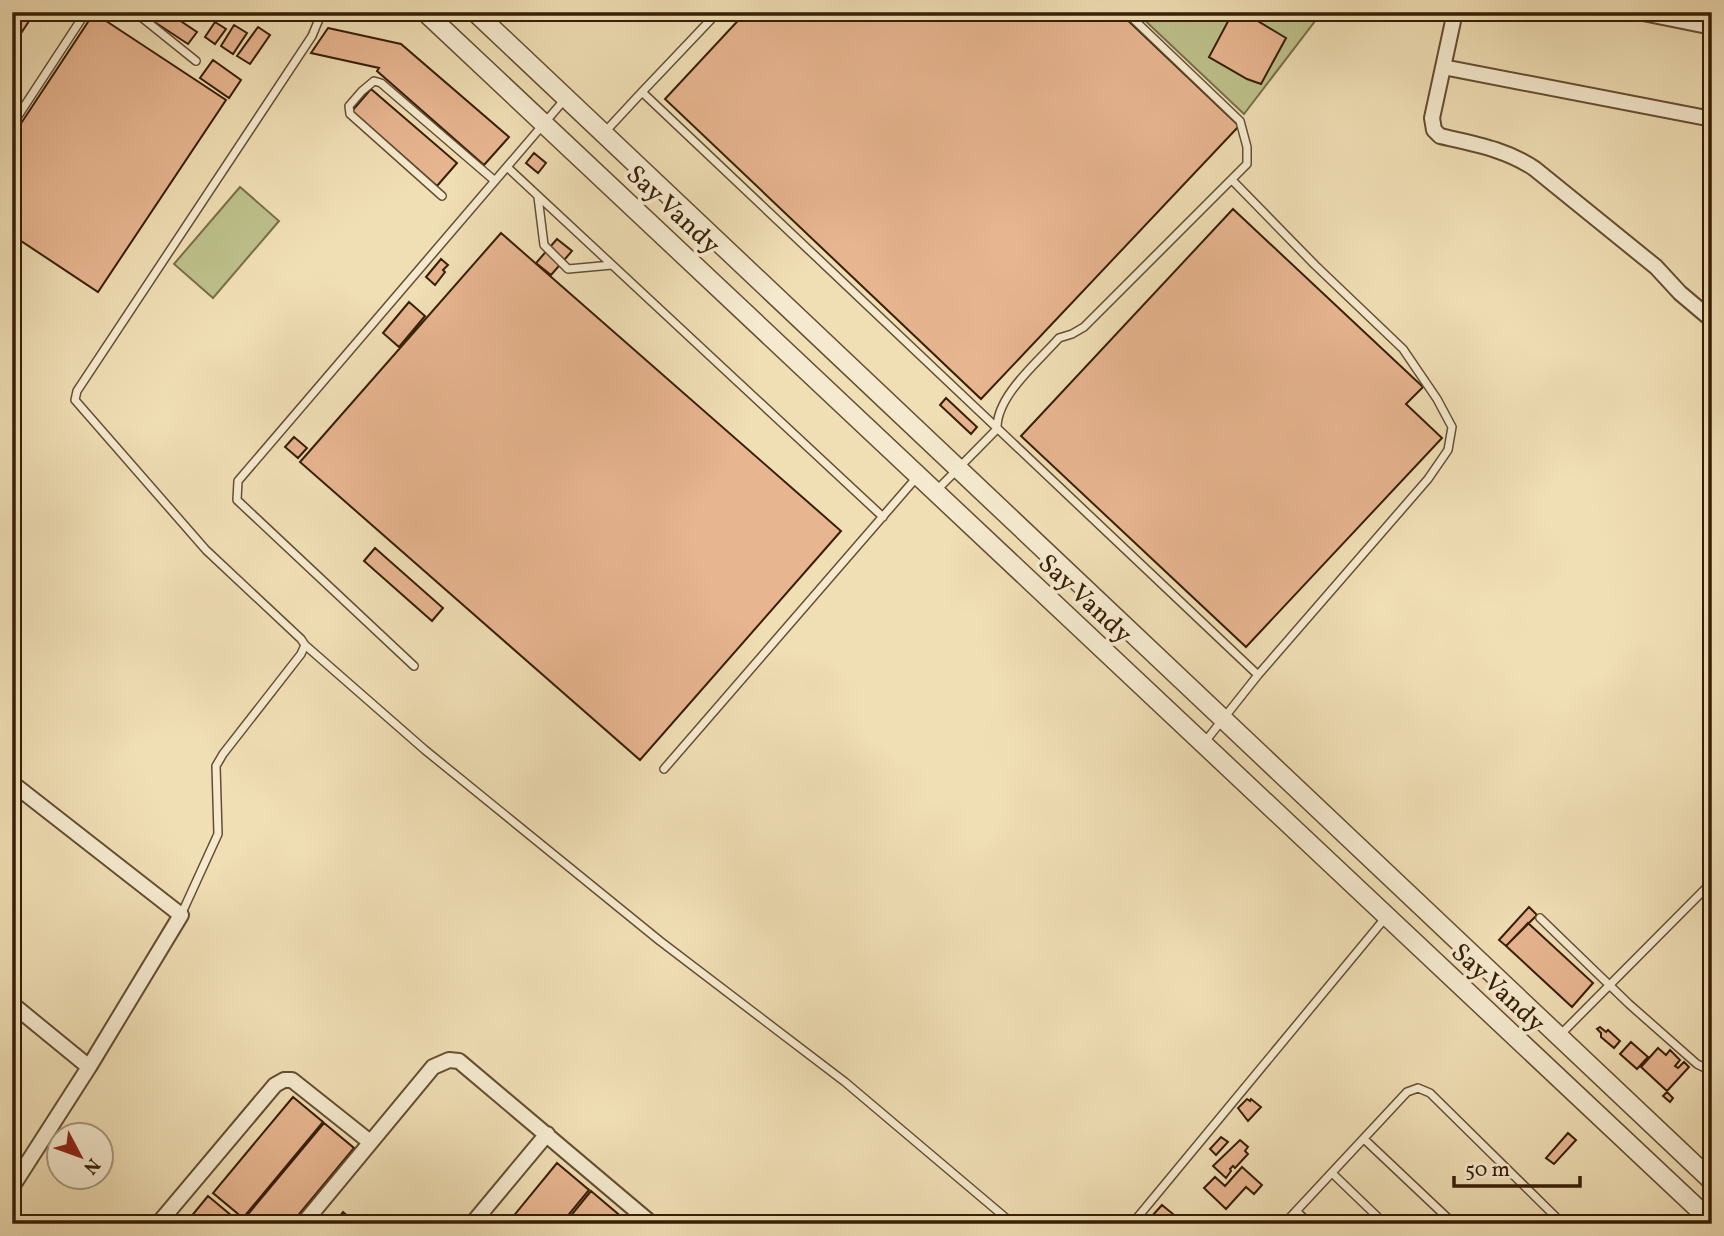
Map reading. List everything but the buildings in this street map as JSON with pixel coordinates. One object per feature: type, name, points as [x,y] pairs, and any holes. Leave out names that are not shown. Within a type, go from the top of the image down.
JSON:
[{"type":"street","name":"Say Vandy","points":[[425,12],[1712,1222]]},
{"type":"street","name":"Say Vandy","points":[[475,12],[1712,1181]]},
{"type":"street","points":[[1455,12],[1432,118],[1434,130],[1440,136],[1496,149],[1517,157],[1535,169],[1656,267],[1680,293],[1712,320]]},
{"type":"street","points":[[1638,12],[1712,27]]},
{"type":"street","points":[[1443,67],[1712,119]]},
{"type":"street","points":[[12,783],[181,915],[89,1068],[17,1168],[12,1187]]},
{"type":"street","points":[[12,1004],[89,1068]]},
{"type":"street","points":[[303,1224],[433,1067],[449,1060],[459,1061],[547,1134],[645,1222]]},
{"type":"street","points":[[159,1224],[275,1085],[284,1080],[292,1080],[370,1142]]},
{"type":"street","points":[[472,1224],[547,1134]]},
{"type":"lane","points":[[12,125],[86,12]]},
{"type":"lane","points":[[135,12],[196,61]]},
{"type":"lane","points":[[322,12],[312,36],[77,391],[75,400],[206,550],[305,645],[425,750],[660,941],[845,1082],[1013,1224]]},
{"type":"lane","points":[[603,134],[718,12]]},
{"type":"lane","points":[[934,493],[997,429],[997,416],[1004,400],[1059,338],[1084,327],[1247,164],[1248,147],[1240,121],[1126,12]]},
{"type":"lane","points":[[442,196],[350,114],[349,106],[374,81],[381,83],[495,181]]},
{"type":"lane","points":[[642,92],[1258,675]]},
{"type":"lane","points":[[414,666],[237,500],[237,481],[566,98]]},
{"type":"lane","points":[[507,167],[883,517]]},
{"type":"lane","points":[[1203,743],[1427,479],[1448,450],[1452,427],[1437,399],[1402,349],[1232,180]]},
{"type":"lane","points":[[538,197],[544,245],[568,269],[612,265]]},
{"type":"lane","points":[[664,769],[917,477]]},
{"type":"lane","points":[[181,915],[218,834],[216,766],[301,654],[305,645]]},
{"type":"lane","points":[[1558,1036],[1712,882]]},
{"type":"lane","points":[[1132,1224],[1387,916]]},
{"type":"lane","points":[[1540,918],[1697,1063],[1703,1067],[1712,1061]]},
{"type":"lane","points":[[1284,1224],[1407,1092],[1418,1087],[1430,1093],[1563,1224]]},
{"type":"lane","points":[[1364,1139],[1454,1224]]},
{"type":"lane","points":[[1332,1173],[1385,1224]]},
{"type":"lane","points":[[1296,1211],[1310,1224]]},
{"type":"green space","points":[[1136,12],[1322,12],[1244,114]]},
{"type":"green space","points":[[240,187],[279,221],[213,298],[174,264]]}]
